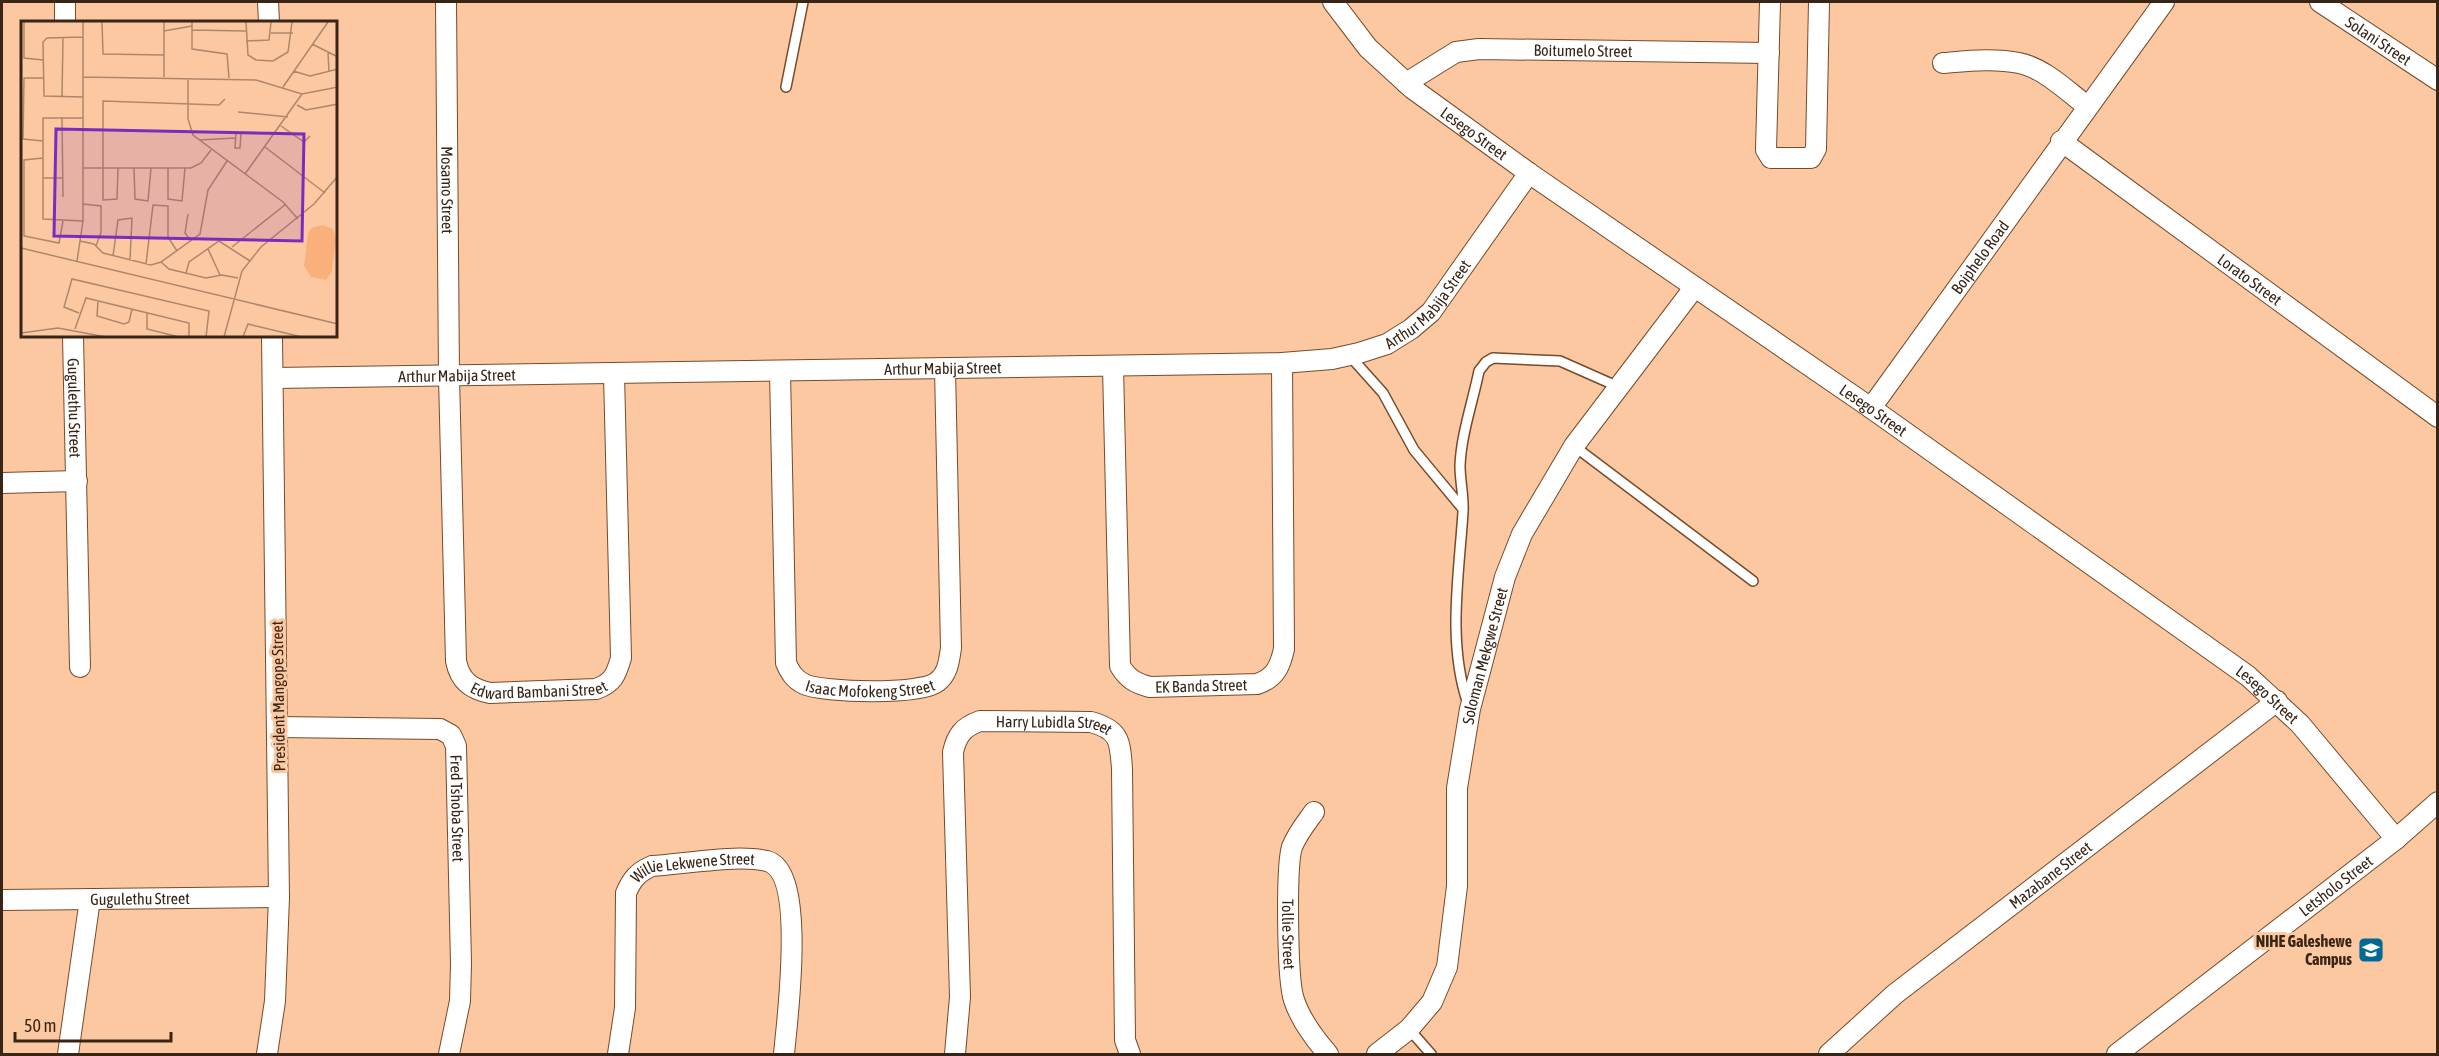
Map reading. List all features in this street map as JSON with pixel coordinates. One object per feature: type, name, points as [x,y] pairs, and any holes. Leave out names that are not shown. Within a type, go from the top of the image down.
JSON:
[{"type":"street","points":[[65,2],[65,21]]},
{"type":"street","points":[[268,2],[269,21]]},
{"type":"street","name":"Mosamo Street","points":[[446,2],[449,377]]},
{"type":"street","name":"Lesego Street","points":[[1333,2],[1368,48],[1406,83],[1529,173],[1871,408],[2248,676],[2300,724],[2396,839]]},
{"type":"street","points":[[1770,2],[1767,155],[1771,158],[1811,158],[1816,149],[1819,2]]},
{"type":"street","name":"Boiphelo Road","points":[[1871,408],[2061,141],[2164,2]]},
{"type":"street","name":"Solani Street","points":[[2320,2],[2438,80]]},
{"type":"street","name":"Boitumelo Street","points":[[1406,83],[1456,52],[1479,49],[1769,53]]},
{"type":"street","points":[[1943,63],[1991,60],[2021,63],[2048,77],[2087,106]]},
{"type":"street","name":"Lorato Street","points":[[2061,141],[2438,417]]},
{"type":"street","name":"Arthur Mabija Street","points":[[274,378],[1113,367],[1282,363],[1349,355],[1387,344],[1411,329],[1431,312],[1529,173]]},
{"type":"street","name":"Soloman Mekgwe Street","points":[[1377,1054],[1409,1029],[1432,1002],[1447,968],[1457,886],[1457,788],[1470,709],[1504,577],[1522,534],[1574,446],[1621,388],[1694,288]]},
{"type":"street","name":"Gugulethu Street","points":[[73,338],[80,667]]},
{"type":"street","name":"President Mangope Street","points":[[267,1054],[275,1001],[279,897],[272,338]]},
{"type":"street","name":"EK Banda Street","points":[[1113,367],[1120,666],[1133,682],[1150,687],[1245,685],[1268,680],[1277,672],[1284,649],[1282,363]]},
{"type":"street","name":"Isaac Mofokeng Street","points":[[780,372],[786,663],[791,675],[803,684],[833,691],[921,689],[936,683],[945,674],[951,648],[945,369]]},
{"type":"street","name":"Edward Bambani Street","points":[[449,377],[456,661],[463,680],[476,690],[490,693],[596,689],[608,685],[615,677],[621,658],[614,374]]},
{"type":"street","name":"Gugulethu Street","points":[[2,483],[77,481]]},
{"type":"street","name":"Mazabane Street","points":[[1829,1054],[1895,994],[2277,701]]},
{"type":"street","name":"Harry Lubidla Street","points":[[955,1054],[960,997],[953,752],[957,737],[967,726],[980,721],[1090,722],[1107,726],[1117,736],[1122,769],[1125,1040],[1130,1054]]},
{"type":"street","name":"Fred Tshoba Street","points":[[278,727],[440,729],[451,735],[456,746],[461,963],[460,1000],[449,1054]]},
{"type":"street","name":"Letsholo Street","points":[[2117,1054],[2396,839],[2438,802]]},
{"type":"street","name":"Tollie Street","points":[[1314,812],[1292,848],[1288,868],[1289,948],[1293,998],[1302,1019],[1328,1054]]},
{"type":"street","name":"Willie Lekwene Street","points":[[618,1054],[625,1008],[626,893],[631,882],[641,871],[652,866],[745,860],[768,861],[780,869],[790,897],[789,1002],[784,1054]]},
{"type":"street","name":"Gugulethu Street","points":[[2,900],[279,897]]},
{"type":"street","points":[[68,1054],[90,899]]},
{"type":"lane","points":[[786,87],[802,2]]},
{"type":"lane","points":[[1349,355],[1383,393],[1414,450],[1463,509]]},
{"type":"lane","points":[[1470,709],[1459,679],[1457,570],[1463,509],[1460,465],[1479,371],[1486,362],[1493,358],[1560,361],[1621,388]]},
{"type":"lane","points":[[1574,446],[1753,581]]},
{"type":"lane","points":[[1409,1029],[1431,1054]]},
{"type":"place","name":"NIHE Galeshewe Campus","points":[[2371,950]]}]
